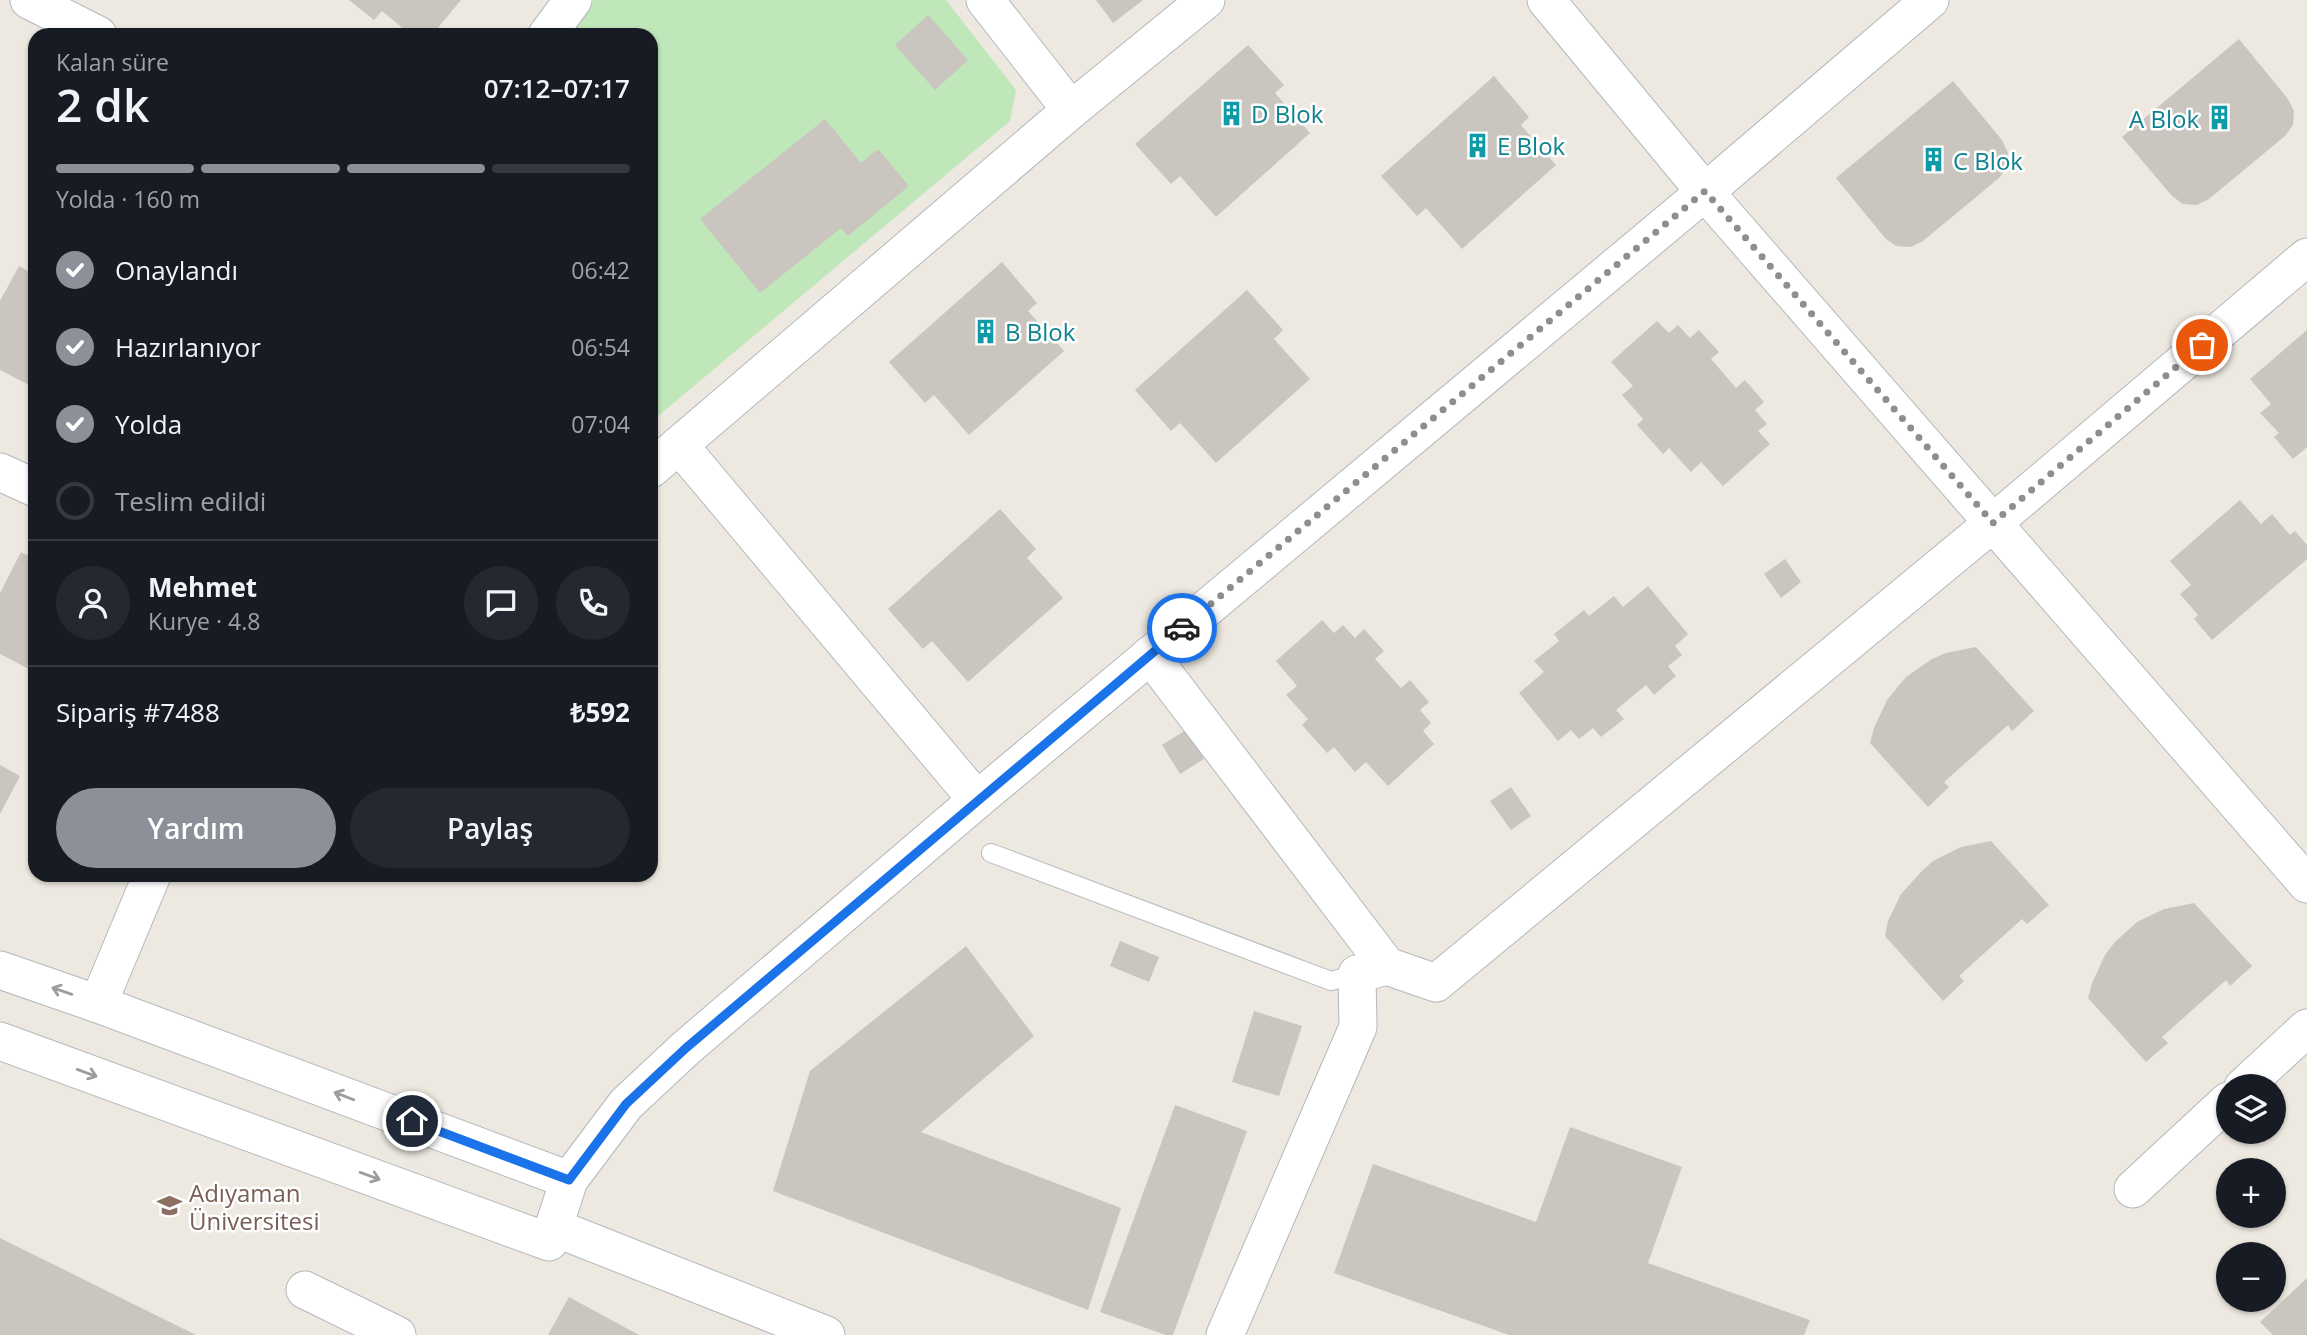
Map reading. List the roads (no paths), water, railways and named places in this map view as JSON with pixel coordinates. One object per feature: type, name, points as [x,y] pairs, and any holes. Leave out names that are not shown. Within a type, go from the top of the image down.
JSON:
[{"type":"street","points":[[29,0],[84,28]]},
{"type":"street","points":[[552,28],[573,0]]},
{"type":"street","points":[[985,0],[1071,110]]},
{"type":"street","points":[[658,463],[1071,110],[1206,0]]},
{"type":"street","points":[[1546,0],[1705,191],[2307,884]]},
{"type":"street","points":[[0,1041],[549,1242],[569,1180],[626,1104],[686,1048],[977,800],[1930,0]]},
{"type":"street","points":[[1150,655],[1372,970],[1436,983],[1993,523],[2307,257]]},
{"type":"street","points":[[679,445],[977,800]]},
{"type":"street","points":[[0,472],[28,485]]},
{"type":"street","points":[[98,1004],[149,882]]},
{"type":"street","points":[[0,970],[569,1180]]},
{"type":"street","points":[[1225,1335],[1358,1027],[1372,970]]},
{"type":"street","points":[[2257,1074],[2307,1028]]},
{"type":"street","points":[[2133,1189],[2216,1112]]},
{"type":"street","points":[[553,1227],[826,1335]]},
{"type":"street","points":[[305,1290],[397,1335]]},
{"type":"lane","points":[[991,853],[1331,981],[1372,970]]},
{"type":"place","name":"D Blok","points":[[1231,113]]},
{"type":"place","name":"A Blok","points":[[2219,118]]},
{"type":"place","name":"E Blok","points":[[1477,145]]},
{"type":"place","name":"C Blok","points":[[1933,160]]},
{"type":"place","name":"B Blok","points":[[985,331]]},
{"type":"place","name":"Adıyaman Üniversitesi","points":[[169,1206]]}]
